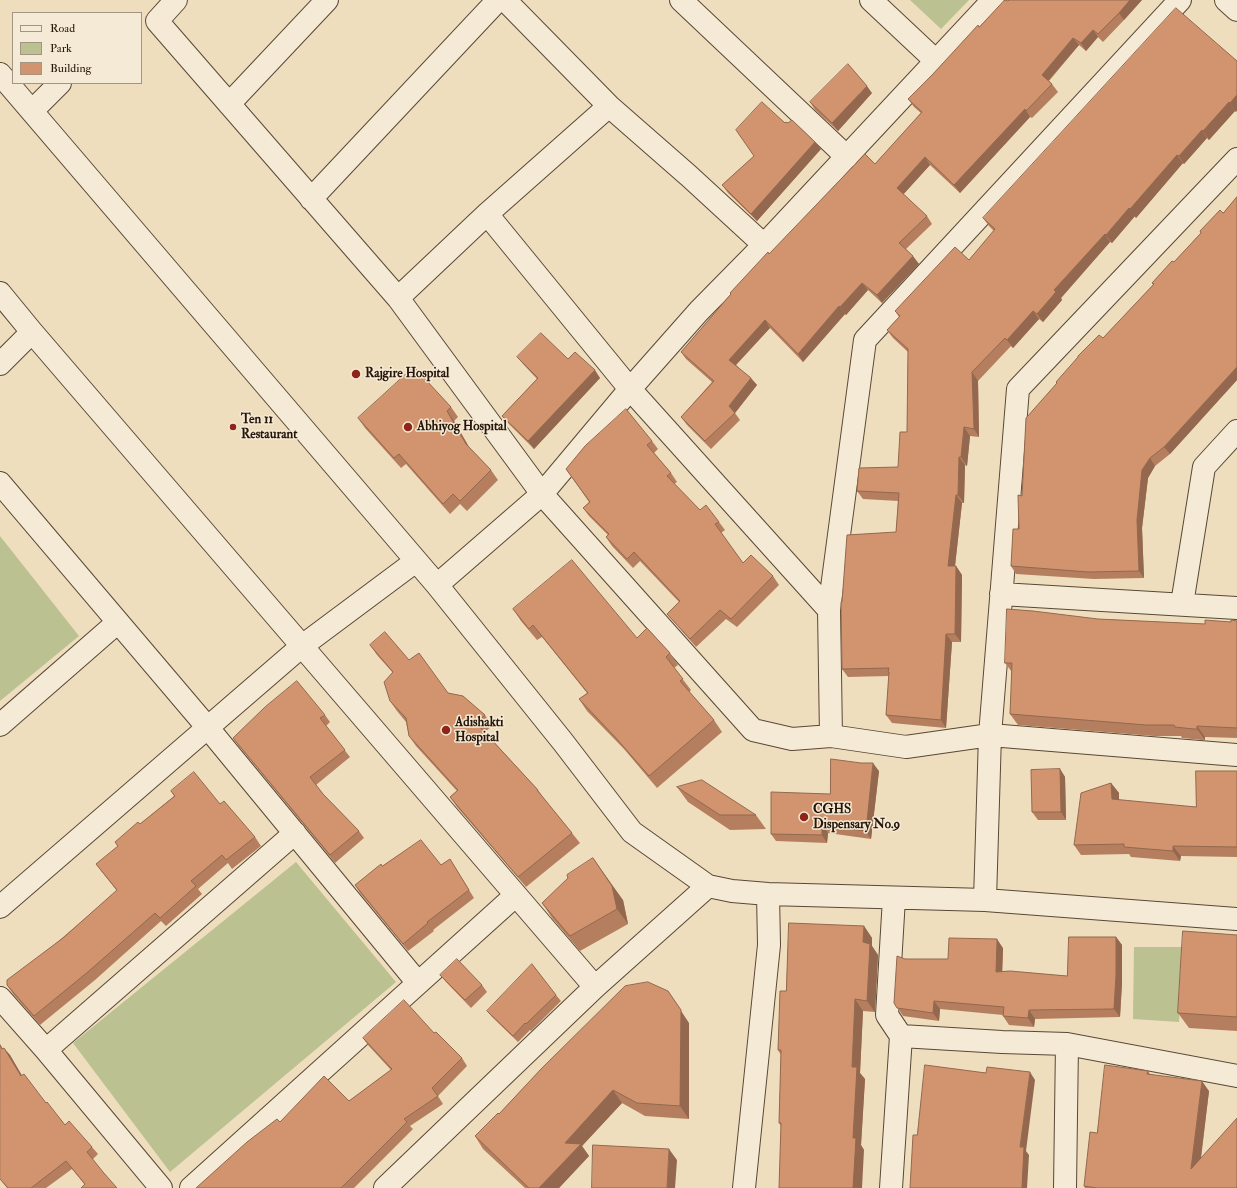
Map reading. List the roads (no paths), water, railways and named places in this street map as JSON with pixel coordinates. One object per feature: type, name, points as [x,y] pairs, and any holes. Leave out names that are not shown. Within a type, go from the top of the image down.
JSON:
[{"type":"street","points":[[176,0],[149,22],[229,104],[398,298],[542,494],[753,730],[792,739],[831,736],[906,747],[990,735],[1237,755]]},
{"type":"street","points":[[229,104],[326,0]]},
{"type":"street","points":[[311,199],[498,0]]},
{"type":"street","points":[[505,0],[609,106],[689,176],[764,245]]},
{"type":"street","points":[[681,0],[847,157]]},
{"type":"street","points":[[871,0],[936,61]]},
{"type":"street","points":[[437,585],[542,494],[630,389],[699,311],[764,245],[993,0]]},
{"type":"street","points":[[831,736],[829,610],[865,340],[1180,0]]},
{"type":"street","points":[[1226,0],[1237,10]]},
{"type":"street","points":[[0,74],[437,585],[563,742],[632,832],[708,886],[732,891],[768,894],[985,900],[1237,919]]},
{"type":"street","points":[[32,111],[59,84]]},
{"type":"street","points":[[398,298],[487,214],[609,106]]},
{"type":"street","points":[[985,900],[990,735],[1018,389],[1237,159]]},
{"type":"street","points":[[487,214],[630,389],[829,610]]},
{"type":"street","points":[[0,293],[595,987]]},
{"type":"street","points":[[0,364],[32,332]]},
{"type":"street","points":[[1182,604],[1204,468],[1237,431]]},
{"type":"street","points":[[0,483],[208,728],[418,983]]},
{"type":"street","points":[[0,907],[302,646],[416,561]]},
{"type":"street","points":[[1001,594],[1237,608]]},
{"type":"street","points":[[0,725],[118,622]]},
{"type":"street","points":[[46,1050],[295,833]]},
{"type":"street","points":[[385,1188],[595,987],[708,886]]},
{"type":"street","points":[[744,1188],[769,945],[768,894]]},
{"type":"street","points":[[191,1188],[516,895]]},
{"type":"street","points":[[891,1188],[901,1036],[887,1015],[894,898]]},
{"type":"street","points":[[0,998],[46,1050],[161,1188]]},
{"type":"street","points":[[901,1036],[1067,1044],[1237,1076]]},
{"type":"street","points":[[1066,1188],[1067,1044]]},
{"type":"place","name":"Rajgire Hospital","points":[[356,374]]},
{"type":"place","name":"Ten 11 Restaurant","points":[[233,427]]},
{"type":"place","name":"Abhiyog Hospital","points":[[408,427]]},
{"type":"place","name":"Adishakti Hospital","points":[[446,730]]},
{"type":"place","name":"CGHS Dispensary No.9","points":[[804,817]]}]
